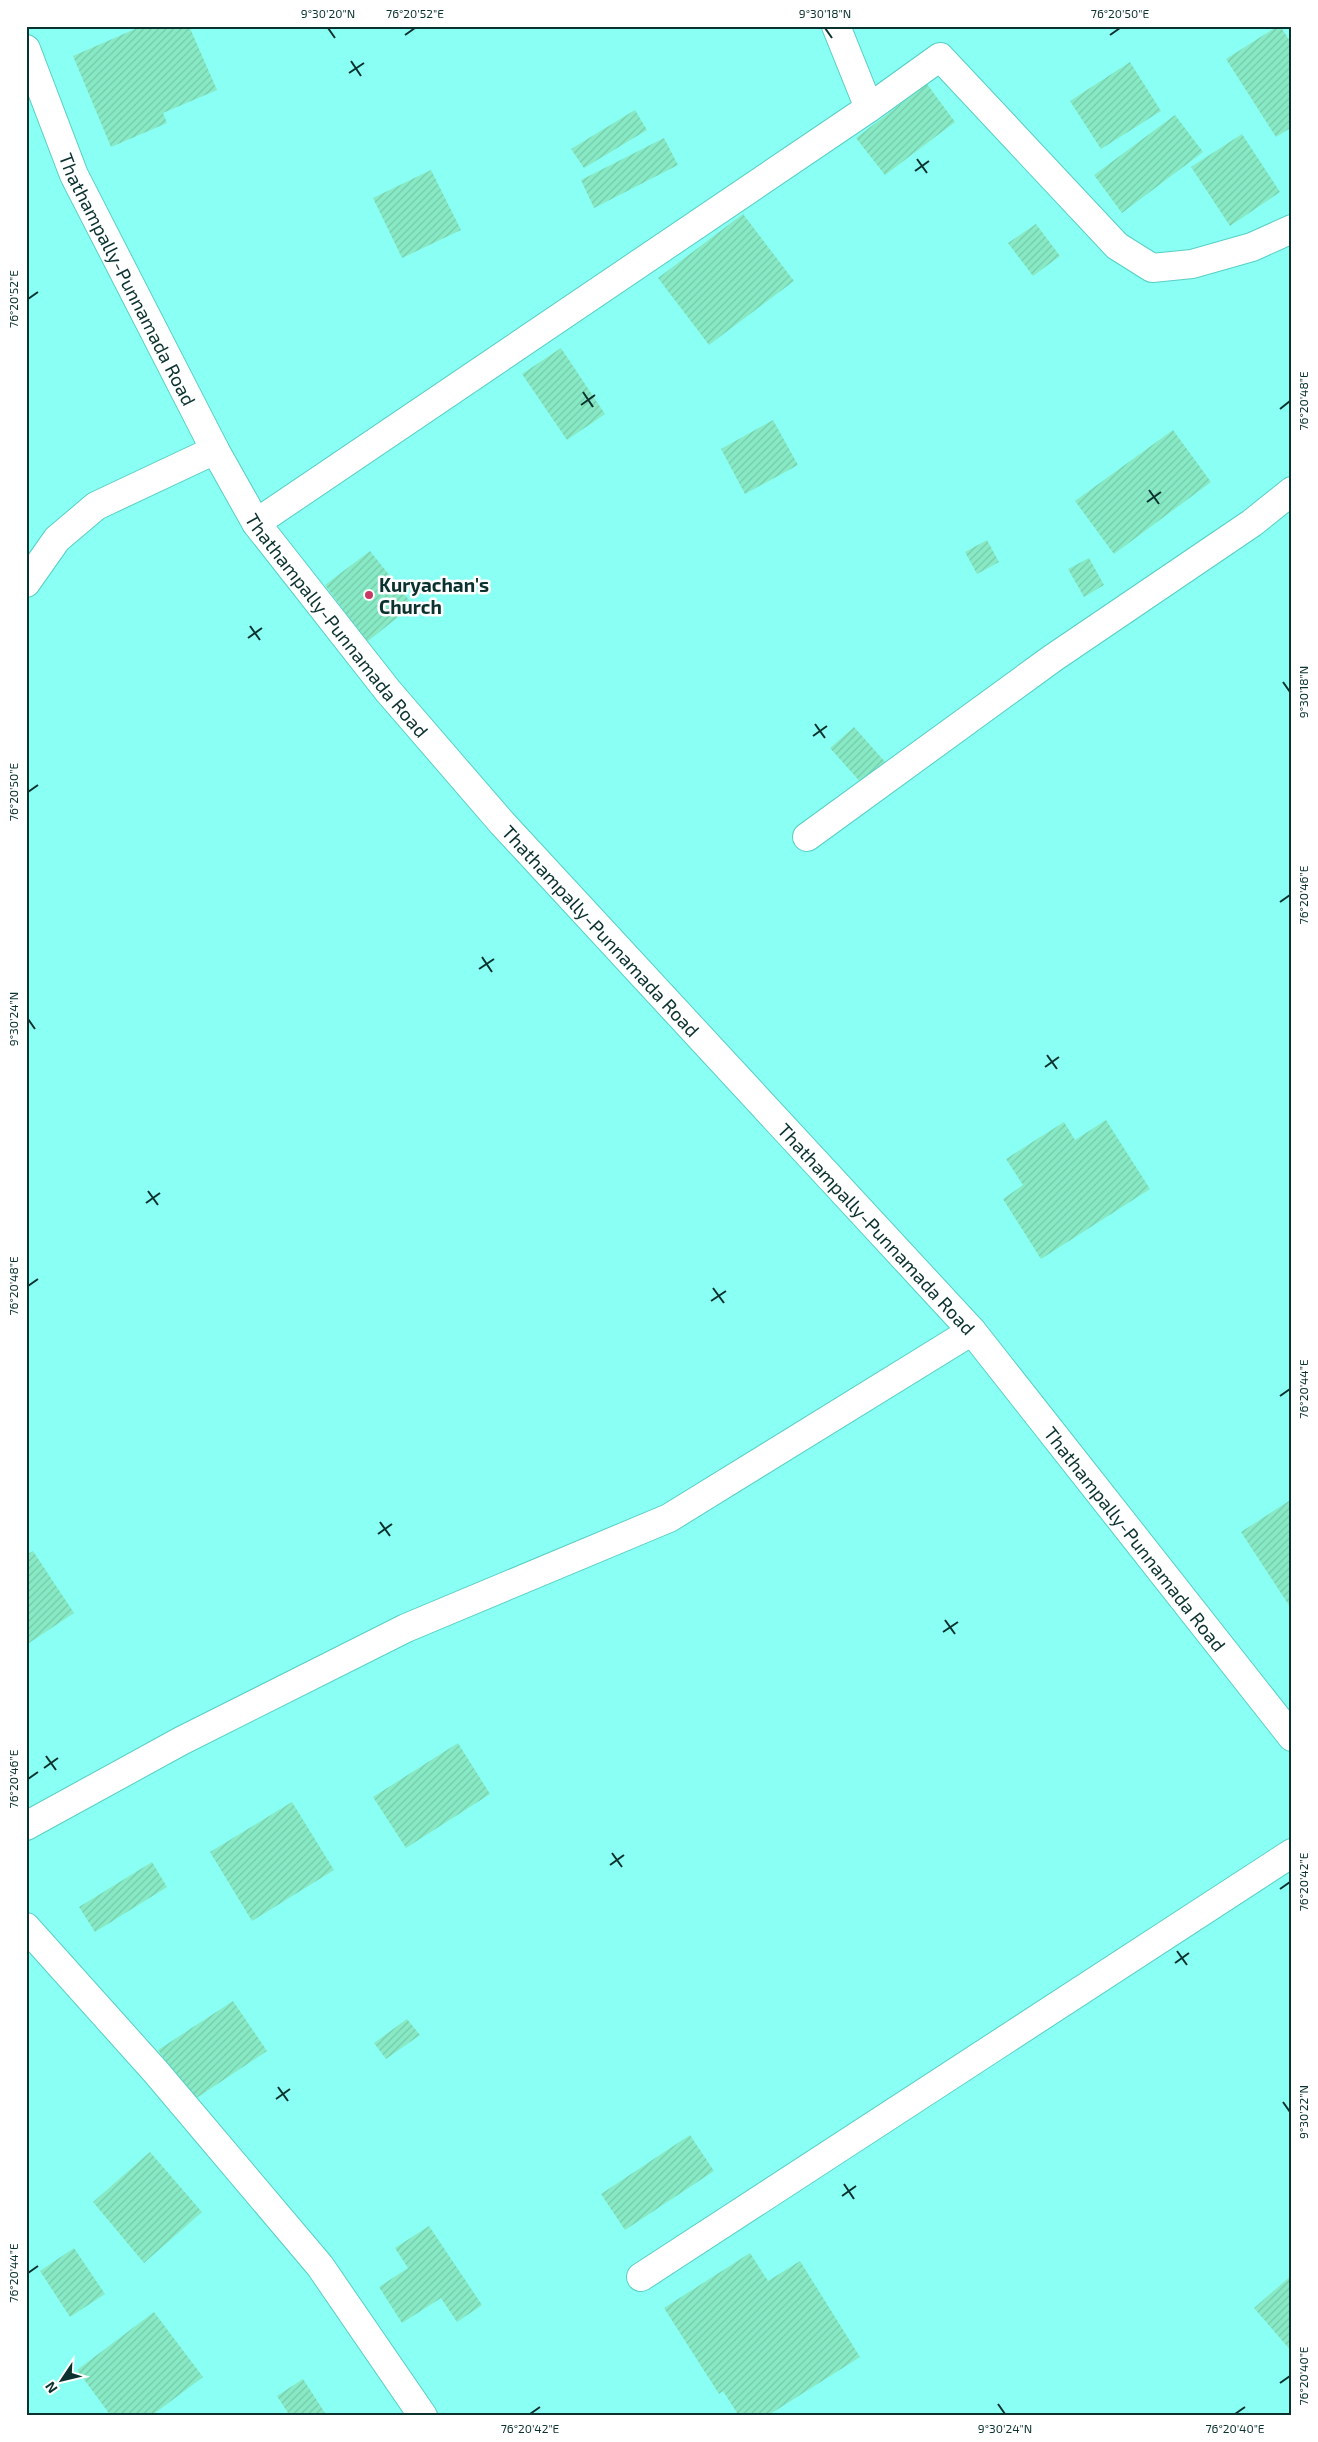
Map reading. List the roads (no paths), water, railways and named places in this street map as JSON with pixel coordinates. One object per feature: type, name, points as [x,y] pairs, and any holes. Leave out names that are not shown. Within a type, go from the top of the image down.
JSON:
[{"type":"street","points":[[836,26],[868,108]]},
{"type":"street","name":"Thathampally-Punnamada Road","points":[[26,49],[74,176],[215,450],[256,523],[388,691],[502,823],[972,1331],[1292,1737]]},
{"type":"street","points":[[256,523],[868,108],[940,57],[1117,246],[1152,268],[1200,262],[1252,247],[1292,229]]},
{"type":"street","points":[[26,584],[57,539],[96,506],[215,450]]},
{"type":"street","points":[[807,836],[1053,658],[1252,523],[1292,491]]},
{"type":"street","points":[[26,1826],[181,1741],[406,1628],[669,1518],[972,1331]]},
{"type":"street","points":[[640,2277],[1292,1853]]},
{"type":"street","points":[[26,1927],[156,2072],[320,2266],[423,2416]]},
{"type":"place","name":"Kuryachan's Church","points":[[369,595]]}]
